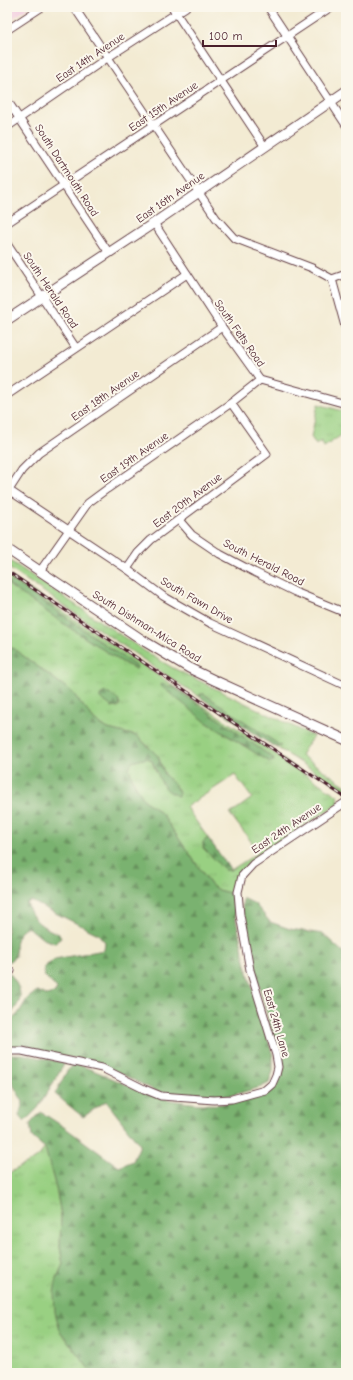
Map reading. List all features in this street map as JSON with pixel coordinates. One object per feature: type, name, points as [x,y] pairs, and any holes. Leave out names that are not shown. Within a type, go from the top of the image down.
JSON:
[{"type":"main road","name":"East 16th Avenue","points":[[7,320],[154,223],[198,191],[346,91]]},
{"type":"main road","name":"South Dishman-Mica Road","points":[[7,549],[144,641],[189,668],[216,682],[346,740]]},
{"type":"street","points":[[7,30],[42,7]]},
{"type":"street","points":[[74,7],[216,218],[234,238],[312,268],[332,279],[346,330]]},
{"type":"street","name":"East 14th Avenue","points":[[7,127],[174,10],[186,7]]},
{"type":"street","points":[[268,7],[346,125]]},
{"type":"street","name":"East 15th Avenue","points":[[7,223],[331,7]]},
{"type":"street","points":[[174,10],[265,147]]},
{"type":"street","name":"South Dartmouth Road","points":[[7,100],[108,253]]},
{"type":"street","name":"South Felts Road","points":[[154,223],[222,327],[260,380],[346,404]]},
{"type":"street","name":"South Herald Road","points":[[7,244],[76,348]]},
{"type":"street","points":[[7,395],[187,274]]},
{"type":"street","points":[[332,279],[346,274]]},
{"type":"street","name":"East 18th Avenue","points":[[8,489],[22,470],[39,453],[222,327]]},
{"type":"street","name":"East 19th Avenue","points":[[40,571],[88,503],[107,488],[231,403],[260,380]]},
{"type":"street","name":"East 20th Avenue","points":[[127,569],[138,553],[151,540],[267,454],[231,403]]},
{"type":"street","name":"South Fawn Drive","points":[[8,489],[68,531],[127,569],[163,596],[210,623],[346,686]]},
{"type":"street","name":"South Herald Road","points":[[179,520],[192,535],[220,554],[275,582],[346,613]]},
{"type":"street","name":"East 24th Avenue","points":[[242,876],[252,864],[346,802]]},
{"type":"street","name":"East 24th Lane","points":[[7,1051],[22,1051],[102,1068],[161,1096],[214,1100],[232,1099],[265,1090],[272,1084],[278,1067],[276,1055],[250,970],[240,916],[238,892],[242,876]]},
{"type":"shaded area","points":[[7,7],[30,7],[7,22]]},
{"type":"green space","points":[[318,404],[346,412],[346,432],[324,447],[321,441],[316,445],[311,437]]},
{"type":"green space","points":[[7,559],[149,654],[173,668],[313,736],[301,755],[346,786],[346,791],[276,747],[280,746],[204,694],[200,695],[200,697],[172,679],[7,567]]},
{"type":"green space","points":[[7,574],[338,796],[339,803],[250,862],[237,878],[233,894],[218,890],[211,885],[161,813],[144,800],[133,781],[129,768],[132,761],[147,758],[152,761],[156,772],[179,793],[174,784],[165,775],[158,756],[137,736],[108,729],[95,721],[72,692],[14,649],[7,646]],"holes":[[[15,581],[137,667],[136,669],[122,662],[67,626],[10,586],[9,582]],[[175,688],[273,758],[273,761],[270,762],[206,722]],[[235,775],[252,798],[230,814],[259,852],[231,870],[225,870],[203,842],[208,838],[186,807]]]},
{"type":"green space","points":[[14,581],[137,667],[136,669],[122,662],[67,626],[10,586],[9,582]]},
{"type":"green space","points":[[7,646],[14,649],[72,692],[95,721],[108,729],[137,736],[158,756],[165,775],[174,784],[179,793],[178,796],[167,790],[161,782],[152,761],[147,758],[132,762],[129,768],[133,781],[144,800],[161,813],[211,885],[218,890],[233,894],[236,919],[247,970],[273,1056],[273,1071],[269,1083],[261,1087],[229,1096],[160,1093],[103,1065],[22,1048],[7,1048],[7,1024],[18,1014],[27,999],[37,991],[46,995],[55,993],[57,988],[44,976],[44,967],[55,959],[104,950],[105,942],[98,934],[31,901],[27,903],[38,923],[59,934],[61,938],[55,943],[43,939],[28,927],[20,932],[15,943],[16,956],[7,963]]},
{"type":"green space","points":[[161,684],[175,688],[273,758],[274,761],[270,762],[206,722],[161,686]]},
{"type":"green space","points":[[105,692],[118,699],[120,704],[118,708],[112,707],[100,698],[100,695]]},
{"type":"green space","points":[[200,694],[204,694],[281,746],[276,747],[259,737],[200,697]]},
{"type":"green space","points":[[208,838],[231,870],[225,870],[203,848],[203,842]]},
{"type":"green space","points":[[243,898],[255,904],[270,922],[290,929],[323,934],[346,955],[346,1373],[94,1373],[89,1369],[60,1331],[55,1312],[54,1292],[57,1278],[63,1264],[60,1247],[61,1215],[56,1188],[45,1148],[32,1137],[30,1124],[41,1112],[119,1167],[133,1161],[140,1145],[106,1101],[83,1117],[55,1094],[67,1071],[75,1064],[152,1095],[187,1102],[222,1104],[235,1102],[262,1093],[274,1087],[280,1075],[281,1059],[269,1022],[254,965],[242,913]]},
{"type":"green space","points":[[7,971],[16,983],[20,993],[20,999],[7,1018]]},
{"type":"green space","points":[[7,1054],[23,1054],[65,1063],[38,1108],[24,1122],[19,1116],[23,1102],[7,1074]]},
{"type":"green space","points":[[45,1148],[56,1188],[61,1215],[60,1247],[63,1264],[57,1278],[60,1331],[89,1369],[94,1373],[7,1373],[7,1174],[38,1157]]},
{"type":"railway","points":[[7,571],[346,798]]}]
